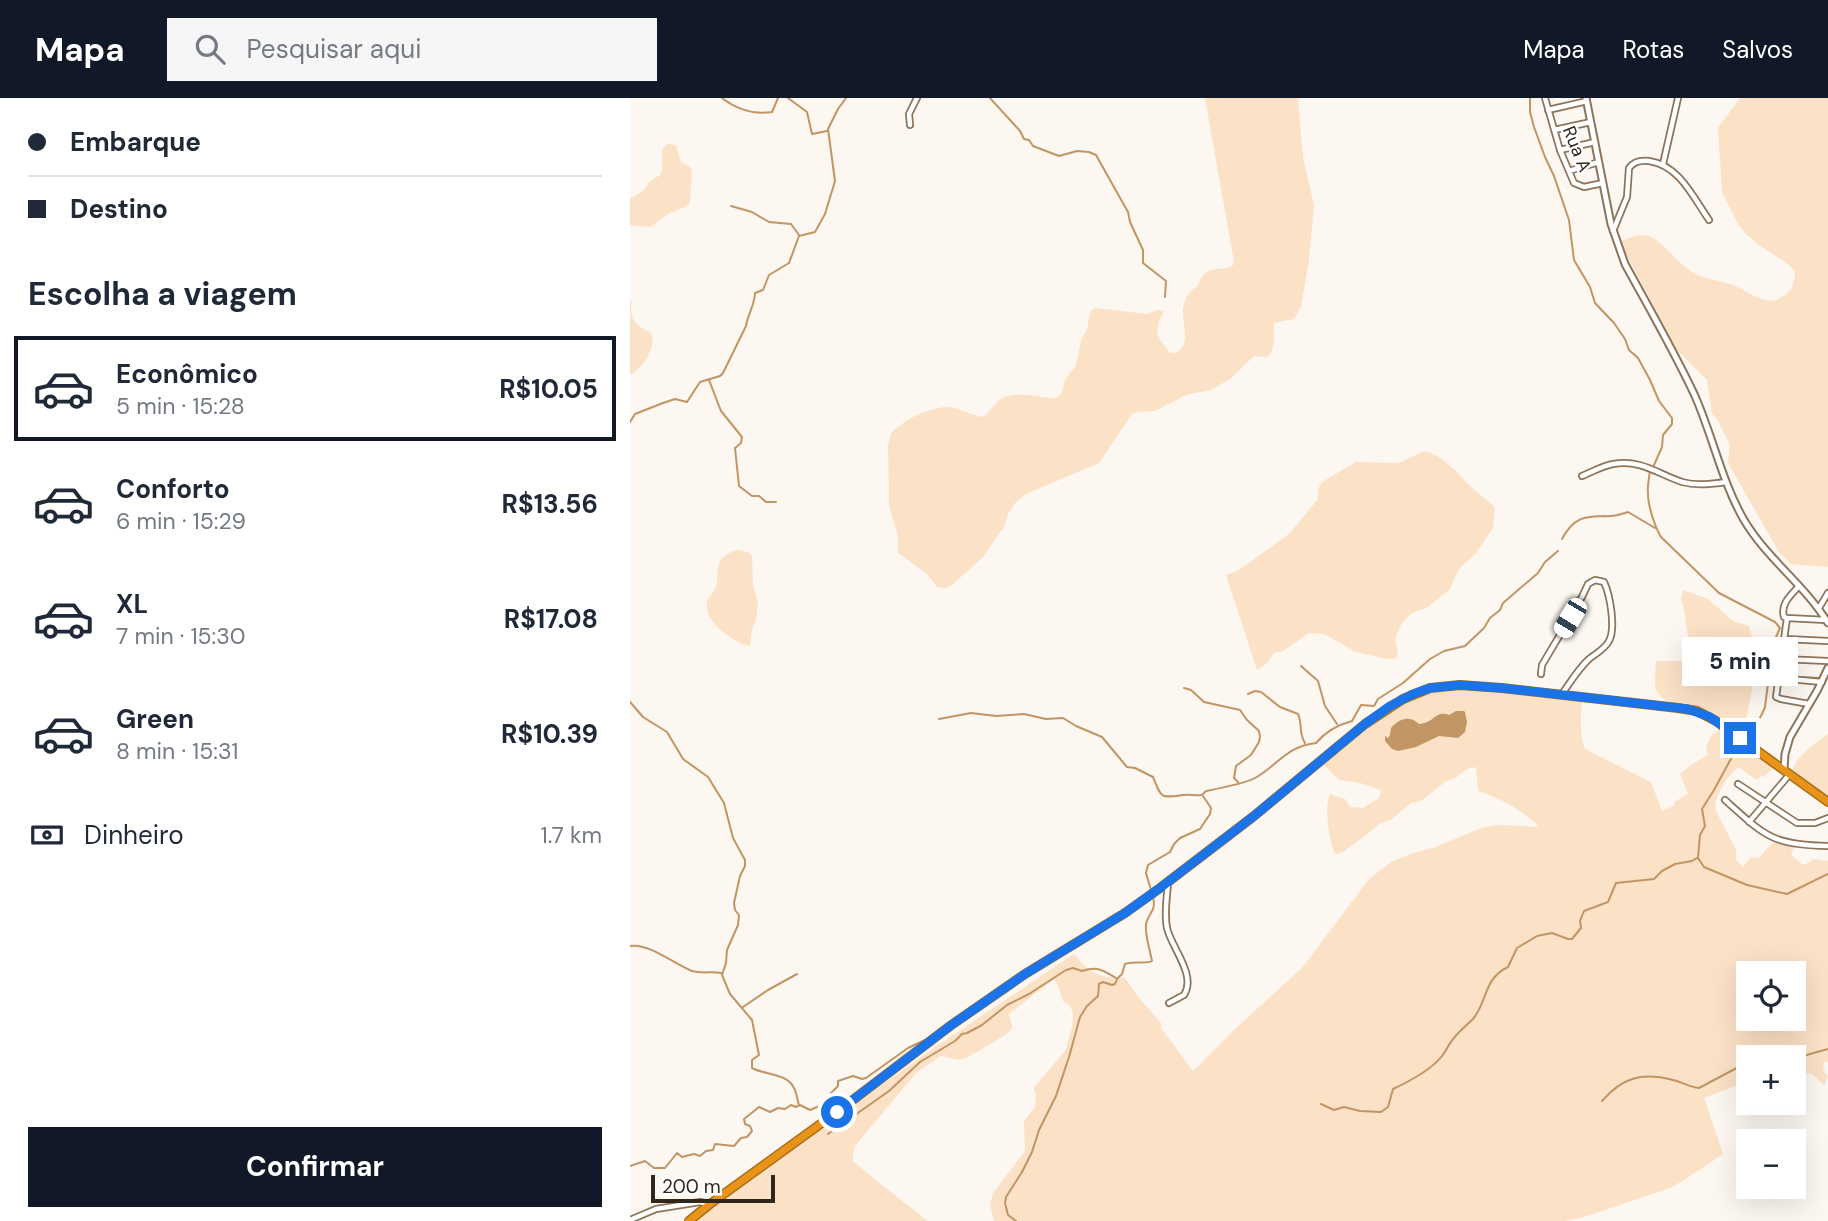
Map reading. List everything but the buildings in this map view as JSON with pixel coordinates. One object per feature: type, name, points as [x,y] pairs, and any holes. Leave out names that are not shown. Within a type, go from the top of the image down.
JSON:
[{"type":"highway","points":[[689,1221],[950,1026],[1025,974],[1125,913],[1168,882],[1254,816],[1365,724],[1413,694],[1430,688],[1460,685],[1562,694],[1697,711],[1752,746],[1828,802]]},
{"type":"street","points":[[909,125],[909,114],[917,98]]},
{"type":"street","name":"Rua A","points":[[1545,98],[1560,150],[1574,183],[1580,187],[1603,183]]},
{"type":"street","points":[[1663,164],[1678,98]]},
{"type":"street","points":[[1548,110],[1586,99],[1613,232],[1625,264],[1694,396],[1711,435],[1732,497],[1770,556],[1819,608],[1827,621]]},
{"type":"street","points":[[1554,130],[1591,122]]},
{"type":"street","points":[[1560,150],[1595,142]]},
{"type":"street","points":[[1613,232],[1627,197],[1627,174],[1631,164],[1647,161],[1663,164],[1678,176],[1709,220]]},
{"type":"street","points":[[1569,171],[1599,162]]},
{"type":"street","points":[[1582,476],[1614,464],[1634,464],[1647,466],[1681,481],[1709,484],[1727,482]]},
{"type":"street","points":[[1541,674],[1542,665],[1588,584],[1595,580],[1604,582],[1610,599],[1610,640],[1587,661],[1562,694]]},
{"type":"street","points":[[1799,586],[1783,606],[1784,617],[1827,621]]},
{"type":"street","points":[[1819,608],[1828,593]]},
{"type":"street","points":[[1787,618],[1776,694],[1778,698],[1809,704]]},
{"type":"street","points":[[1785,639],[1828,641]]},
{"type":"street","points":[[1782,659],[1828,661]]},
{"type":"street","points":[[1749,822],[1766,803],[1787,771],[1785,754],[1790,737],[1828,668]]},
{"type":"street","points":[[1779,678],[1822,681]]},
{"type":"street","points":[[1738,784],[1800,824],[1815,823],[1828,818]]},
{"type":"street","points":[[1725,800],[1757,830],[1781,841],[1797,845],[1828,846]]},
{"type":"street","points":[[1168,882],[1167,928],[1180,956],[1188,986],[1184,995],[1169,1003]]},
{"type":"street","points":[[630,1220],[656,1209],[700,1202],[710,1204]]},
{"type":"shaded area","points":[[1205,98],[1298,98],[1303,158],[1314,205],[1301,307],[1294,319],[1274,323],[1274,342],[1269,355],[1254,356],[1230,379],[1211,390],[1186,395],[1155,411],[1132,414],[1099,463],[1026,494],[1014,504],[1004,527],[982,558],[952,585],[946,588],[937,587],[926,573],[898,553],[898,535],[889,502],[888,445],[891,433],[910,419],[933,409],[949,407],[982,417],[1000,400],[1009,396],[1022,394],[1056,398],[1076,365],[1081,340],[1095,308],[1147,314],[1163,311],[1157,330],[1159,338],[1170,353],[1176,353],[1180,349],[1185,341],[1183,312],[1188,295],[1197,287],[1206,272],[1230,267],[1234,262]]},
{"type":"shaded area","points":[[1740,98],[1828,98],[1828,567],[1791,564],[1779,552],[1728,463],[1730,445],[1712,414],[1707,380],[1677,350],[1620,242],[1639,235],[1651,237],[1694,273],[1730,284],[1764,300],[1778,299],[1790,290],[1795,271],[1744,232],[1722,192],[1718,128]]},
{"type":"shaded area","points":[[668,143],[676,146],[681,162],[692,171],[690,203],[650,227],[630,225],[630,199],[660,175],[662,150]]},
{"type":"shaded area","points":[[630,299],[633,319],[651,333],[652,344],[648,357],[630,375]]},
{"type":"shaded area","points":[[1424,451],[1448,464],[1495,509],[1493,528],[1476,553],[1459,569],[1450,589],[1428,607],[1412,613],[1402,623],[1395,639],[1398,654],[1395,659],[1356,652],[1324,634],[1309,633],[1283,651],[1274,653],[1266,664],[1257,670],[1226,575],[1249,563],[1290,533],[1318,499],[1318,489],[1322,482],[1356,462],[1399,463]]},
{"type":"shaded area","points":[[738,550],[748,552],[752,556],[753,584],[758,603],[750,646],[736,641],[721,630],[707,609],[707,602],[716,586],[722,558]]},
{"type":"shaded area","points":[[1683,590],[1708,599],[1733,621],[1749,626],[1753,639],[1754,667],[1743,737],[1714,715],[1667,701],[1656,690],[1656,661],[1689,661],[1689,643],[1681,601]]},
{"type":"shaded area","points":[[1463,688],[1582,699],[1581,731],[1585,749],[1651,782],[1662,811],[1688,794],[1680,774],[1708,755],[1706,746],[1712,735],[1720,729],[1774,767],[1757,780],[1738,767],[1725,781],[1715,809],[1736,850],[1736,860],[1743,867],[1751,857],[1759,858],[1773,842],[1794,847],[1791,855],[1802,864],[1813,859],[1828,861],[1828,1062],[1824,1062],[1823,1068],[1828,1077],[1824,1085],[1812,1074],[1806,1073],[1806,1045],[1736,1045],[1736,1086],[1704,1098],[1723,1154],[1670,1188],[1565,1221],[994,1221],[990,1205],[993,1193],[1025,1151],[1024,1121],[1035,1107],[1035,1086],[1065,1051],[1072,1028],[1073,1012],[1063,1001],[1054,979],[1009,1014],[1012,1028],[1004,1036],[966,1058],[958,1060],[941,1056],[917,1072],[855,1146],[853,1161],[928,1221],[694,1221],[729,1191],[1074,954],[1084,966],[1097,974],[1125,978],[1161,1023],[1161,1028],[1193,1071],[1302,968],[1369,879],[1391,862],[1481,828],[1499,825],[1539,827],[1511,805],[1478,791],[1476,767],[1446,781],[1421,801],[1411,803],[1343,852],[1334,852],[1328,823],[1327,806],[1330,794],[1345,799],[1350,807],[1363,808],[1379,798],[1381,790],[1339,780],[1321,762],[1370,723],[1403,703],[1421,696]]},
{"type":"shaded area","points":[[1456,711],[1465,712],[1467,722],[1465,732],[1458,738],[1439,736],[1416,747],[1398,751],[1385,741],[1391,728],[1401,720],[1412,719],[1419,724],[1438,715],[1449,715]]},
{"type":"shaded area","points":[[1828,734],[1828,797],[1791,772],[1803,754]]},
{"type":"waterway","points":[[722,98],[733,105],[759,113],[772,112],[778,98]]},
{"type":"waterway","points":[[788,98],[807,112],[812,134],[827,131]]},
{"type":"waterway","points":[[630,422],[635,414],[663,403],[675,399],[687,402],[700,382],[723,373],[746,326],[755,293],[763,290],[769,275],[789,263],[799,236],[815,232],[825,214],[835,181],[828,129],[846,98]]},
{"type":"waterway","points":[[990,98],[1033,146],[1059,156],[1077,151],[1096,155],[1128,212],[1143,250],[1143,263],[1166,281],[1165,297]]},
{"type":"waterway","points":[[1530,98],[1534,127],[1569,220],[1574,260],[1590,287],[1595,303],[1614,323],[1629,350],[1638,358],[1659,401],[1672,418],[1672,424],[1663,435],[1662,447],[1654,465]]},
{"type":"waterway","points":[[731,206],[752,212],[769,222],[791,224],[799,235]]},
{"type":"waterway","points":[[709,380],[721,411],[742,437],[741,443],[735,448],[739,486],[752,496],[759,496],[766,502],[776,502]]},
{"type":"waterway","points":[[1650,471],[1649,504],[1661,537],[1719,593],[1775,622],[1780,628],[1773,644],[1765,707],[1746,738]]},
{"type":"waterway","points":[[1562,539],[1575,522],[1628,512],[1655,528]]},
{"type":"waterway","points":[[1202,795],[1206,791],[1255,778],[1290,752],[1316,743],[1332,729],[1352,721],[1361,705],[1374,706],[1378,699],[1403,683],[1430,659],[1444,651],[1465,646],[1500,610],[1503,603],[1538,573],[1545,562],[1558,551]]},
{"type":"waterway","points":[[1301,666],[1318,681],[1325,706],[1337,724]]},
{"type":"waterway","points":[[1794,677],[1820,678]]},
{"type":"waterway","points":[[1184,688],[1191,690],[1204,702],[1240,710],[1259,731],[1259,742],[1251,755],[1236,766],[1234,778],[1238,782]]},
{"type":"waterway","points":[[1248,694],[1261,692],[1280,707],[1298,714],[1305,743]]},
{"type":"waterway","points":[[630,702],[643,717],[667,732],[683,759],[708,777],[724,803],[733,838],[745,860],[745,866],[734,903],[739,915],[738,925],[727,950],[722,975],[730,994],[752,1020],[759,1055],[752,1060],[752,1068],[791,1083],[799,1105]]},
{"type":"waterway","points":[[939,719],[971,713],[1063,718],[1102,737],[1127,767],[1153,777],[1163,795],[1201,795]]},
{"type":"waterway","points":[[1743,742],[1702,809],[1705,826],[1700,835],[1698,858],[1704,867],[1747,885],[1787,894],[1828,874]]},
{"type":"waterway","points":[[1151,890],[1146,873],[1148,865],[1170,852],[1180,838],[1200,829],[1210,814],[1211,808],[1203,796]]},
{"type":"waterway","points":[[1321,1104],[1334,1110],[1344,1107],[1381,1112],[1388,1107],[1393,1089],[1432,1066],[1456,1035],[1473,1019],[1490,984],[1508,967],[1517,948],[1537,936],[1552,933],[1572,939],[1581,928],[1580,921],[1584,911],[1608,902],[1616,883],[1654,879],[1675,864],[1697,858]]},
{"type":"waterway","points":[[1016,1221],[1008,1215],[1006,1197],[1032,1152],[1039,1130],[1056,1096],[1080,1017],[1098,996],[1099,984],[1115,984],[1125,964],[1152,961],[1146,929],[1154,906],[1153,897]]},
{"type":"waterway","points":[[630,946],[653,951],[692,971],[721,973]]},
{"type":"waterway","points":[[828,1134],[889,1091],[920,1062],[1066,970],[1096,969],[1116,978]]},
{"type":"waterway","points":[[743,1007],[797,974]]},
{"type":"waterway","points":[[630,1166],[645,1161],[654,1168],[665,1168],[677,1153],[682,1157],[694,1154],[700,1156],[713,1150],[715,1144],[734,1146],[752,1131],[744,1119],[759,1107],[770,1112],[800,1105],[810,1110],[822,1105],[838,1086],[838,1081],[853,1076],[866,1078],[908,1048],[925,1040]]},
{"type":"waterway","points":[[1806,1055],[1828,1049]]},
{"type":"waterway","points":[[1602,1101],[1618,1086],[1642,1077],[1662,1078],[1699,1088],[1736,1068]]},
{"type":"route","points":[[837,1112],[950,1026],[1025,974],[1125,913],[1160,888],[1254,816],[1365,724],[1413,694],[1430,688],[1460,685],[1688,709],[1710,717],[1740,738]]}]
